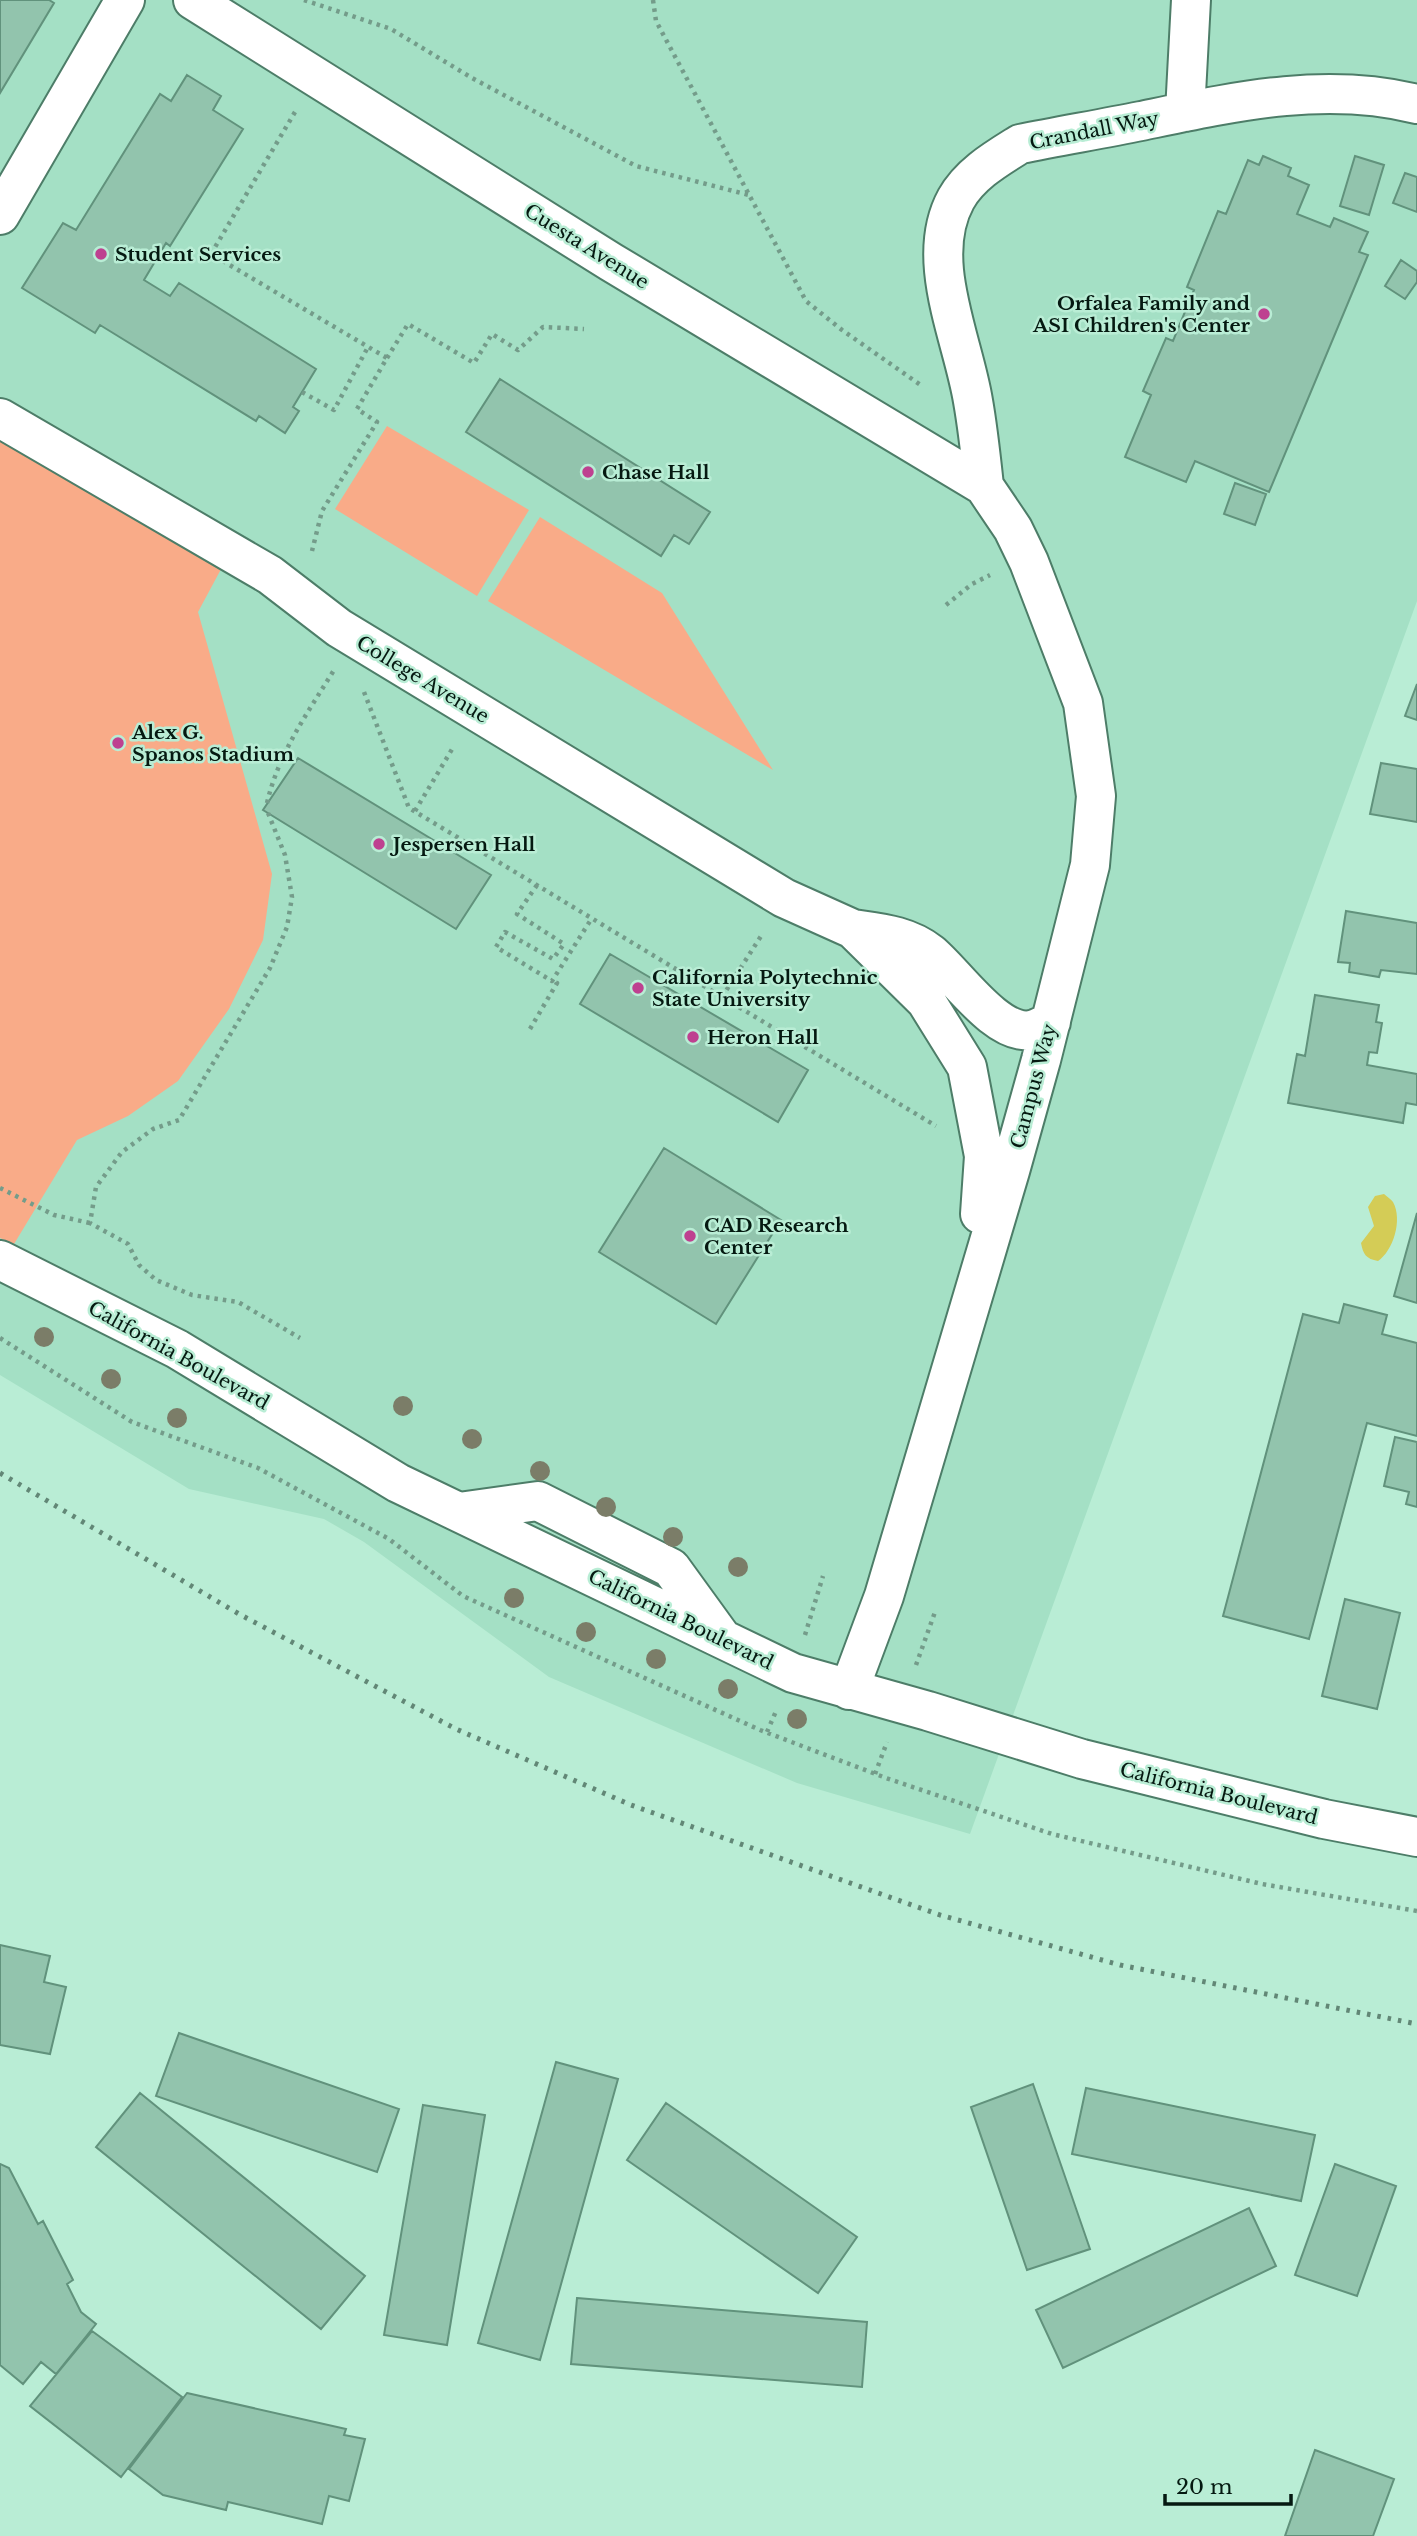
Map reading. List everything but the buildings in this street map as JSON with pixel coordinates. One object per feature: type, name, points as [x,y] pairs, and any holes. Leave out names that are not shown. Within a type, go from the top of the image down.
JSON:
[{"type":"street","points":[[0,215],[125,0]]},
{"type":"street","name":"Cuesta Avenue","points":[[193,0],[611,262],[984,486]]},
{"type":"street","points":[[1185,111],[1191,0]]},
{"type":"street","name":"Crandall Way","points":[[984,486],[973,400],[942,270],[945,231],[956,199],[984,166],[1020,144],[1185,111],[1289,94],[1340,93],[1387,97],[1417,104]]},
{"type":"street","name":"College Avenue","points":[[0,418],[270,575],[339,628],[784,898],[853,929],[903,937],[929,952],[991,1015],[1007,1025],[1029,1031],[1051,1022]]},
{"type":"street","name":"Campus Way","points":[[849,1690],[884,1596],[1010,1171],[1090,865],[1096,796],[1083,703],[1029,562],[1013,528],[984,486]]},
{"type":"street","name":"College Avenue","points":[[853,929],[926,1001],[967,1067],[984,1156],[975,1283]]},
{"type":"street","name":"California Boulevard","points":[[0,1260],[177,1349],[398,1483],[793,1673],[1082,1759],[1324,1819],[1417,1837]]},
{"type":"path","points":[[304,0],[391,30],[472,78],[636,166],[749,195]]},
{"type":"path","points":[[653,0],[656,21],[806,301],[842,330],[922,386]]},
{"type":"path","points":[[316,76],[211,254],[387,358]]},
{"type":"path","points":[[312,551],[322,511],[377,422],[357,409],[408,324],[474,363],[492,334],[518,350],[543,327],[584,329]]},
{"type":"path","points":[[302,392],[334,410],[368,347]]},
{"type":"path","points":[[946,605],[972,584],[994,573]]},
{"type":"path","points":[[267,803],[284,751],[335,669]]},
{"type":"path","points":[[360,680],[409,808],[939,1128]]},
{"type":"path","points":[[415,811],[475,710]]},
{"type":"path","points":[[90,1223],[96,1187],[122,1152],[153,1129],[178,1120],[270,968],[287,927],[292,897],[285,855],[268,813]]},
{"type":"path","points":[[530,1029],[557,983],[496,947],[505,932],[553,959],[564,943],[517,914],[537,885]]},
{"type":"path","points":[[722,997],[784,898]]},
{"type":"path","points":[[552,981],[592,918]]},
{"type":"path","points":[[0,1188],[54,1215],[90,1223],[128,1244],[139,1265],[156,1280],[192,1295],[238,1302],[300,1338]]},
{"type":"shaded area","name":"California Polytechnic State University","points":[[0,0],[1417,0],[1417,601],[970,1834],[797,1783],[549,1677],[364,1542],[324,1519],[189,1489],[0,1375]]},
{"type":"shaded area","points":[[387,426],[529,510],[477,596],[335,509]]},
{"type":"shaded area","name":"Alex G. Spanos Stadium","points":[[0,432],[227,558],[198,612],[272,874],[263,940],[229,1009],[178,1081],[128,1116],[77,1140],[14,1244],[0,1238]]},
{"type":"shaded area","points":[[540,517],[662,593],[773,770],[488,601]]},
{"type":"shaded area","points":[[1384,1194],[1396,1209],[1397,1226],[1392,1243],[1378,1261],[1366,1255],[1361,1243],[1374,1226],[1368,1207],[1375,1196]]},
{"type":"railway","points":[[0,1473],[239,1614],[456,1729],[631,1805],[940,1915],[1120,1965],[1417,2024]]},
{"type":"place","name":"Student Services","points":[[101,254]]},
{"type":"place","name":"Orfalea Family and ASI Children's Center","points":[[1264,314]]},
{"type":"place","name":"Chase Hall","points":[[588,472]]},
{"type":"place","name":"Alex G. Spanos Stadium","points":[[118,743]]},
{"type":"place","name":"Jespersen Hall","points":[[379,844]]},
{"type":"place","name":"California Polytechnic State University","points":[[638,988]]},
{"type":"place","name":"Heron Hall","points":[[693,1037]]},
{"type":"place","name":"CAD Research Center","points":[[690,1236]]}]
